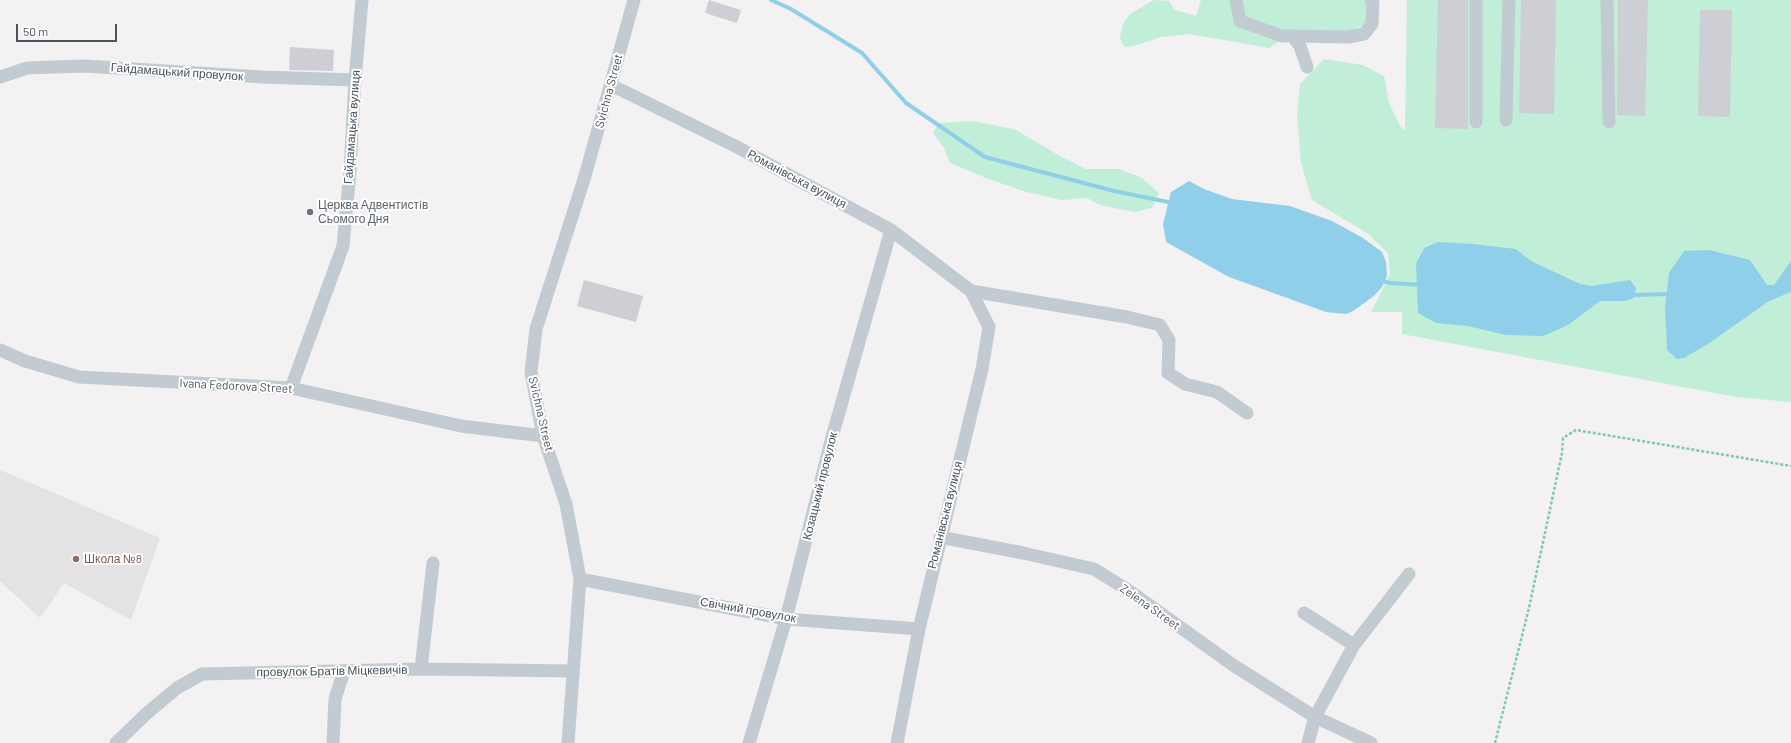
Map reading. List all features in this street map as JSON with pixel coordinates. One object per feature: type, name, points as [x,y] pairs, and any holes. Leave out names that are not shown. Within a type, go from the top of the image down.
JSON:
[{"type":"street","name":"Гайдамацька вулиця","points":[[291,388],[343,246],[350,171],[355,80],[362,0]]},
{"type":"street","name":"Svichna Street","points":[[568,743],[580,579],[566,504],[543,436],[531,372],[536,329],[585,176],[634,0]]},
{"type":"street","points":[[1236,0],[1240,21],[1282,36],[1348,37],[1364,34],[1372,24],[1372,0]]},
{"type":"street","points":[[1476,0],[1476,122]]},
{"type":"street","points":[[1506,120],[1509,0]]},
{"type":"street","points":[[1607,0],[1609,122]]},
{"type":"street","points":[[1292,36],[1300,46],[1307,67]]},
{"type":"street","name":"Гайдамацький провулок","points":[[0,77],[27,68],[85,66],[263,77],[355,80]]},
{"type":"street","name":"Романівська вулиця","points":[[611,85],[735,146],[891,230],[971,291],[989,327],[982,369],[940,537],[919,629],[897,743]]},
{"type":"street","name":"Козацький провулок","points":[[748,743],[786,619],[832,437],[891,230]]},
{"type":"street","name":"Романівська вулиця","points":[[971,291],[1127,317],[1160,325],[1168,340],[1168,373],[1185,384],[1217,392],[1247,413]]},
{"type":"street","name":"Ivana Fedorova Street","points":[[0,350],[25,362],[79,377],[291,388],[461,426],[543,436]]},
{"type":"street","name":"Zelena Street","points":[[940,537],[1094,569],[1131,592],[1233,665],[1315,718],[1371,743]]},
{"type":"street","points":[[421,669],[433,563]]},
{"type":"street","points":[[1308,743],[1315,718],[1354,645],[1409,574]]},
{"type":"street","name":"Свічний провулок","points":[[580,579],[786,619],[919,629]]},
{"type":"street","points":[[1304,613],[1354,645]]},
{"type":"street","name":"провулок Братів Міцкевичів","points":[[116,743],[146,714],[177,688],[202,674],[421,669],[573,671]]},
{"type":"street","points":[[333,743],[335,699],[344,671]]},
{"type":"path","points":[[1495,743],[1529,608],[1562,454],[1563,438],[1576,430],[1791,466]]},
{"type":"shaded area","name":"Школа №8","points":[[0,470],[160,538],[131,620],[64,583],[40,618],[0,581]]},
{"type":"green space","points":[[1154,0],[1169,1],[1175,10],[1196,16],[1201,0],[1367,0],[1368,6],[1365,25],[1343,33],[1280,41],[1269,48],[1190,34],[1161,37],[1134,46],[1124,47],[1120,38],[1123,24],[1130,14]]},
{"type":"green space","points":[[1407,0],[1791,0],[1791,402],[1736,397],[1402,334],[1402,312],[1371,312],[1390,274],[1388,253],[1367,233],[1312,200],[1301,163],[1297,114],[1300,84],[1324,59],[1363,65],[1384,76],[1389,103],[1400,126],[1405,131]]},
{"type":"green space","points":[[972,121],[1014,129],[1060,156],[1086,169],[1119,169],[1142,178],[1159,193],[1152,208],[1134,212],[1100,205],[1087,198],[1062,200],[1023,191],[986,178],[950,163],[944,148],[933,133],[939,123]]},
{"type":"water","points":[[1189,181],[1204,189],[1232,199],[1290,206],[1332,221],[1363,238],[1382,252],[1386,262],[1387,276],[1382,287],[1374,296],[1353,311],[1346,314],[1326,312],[1229,277],[1166,242],[1163,224],[1171,192]]},
{"type":"water","points":[[1438,242],[1516,249],[1531,261],[1580,284],[1592,286],[1630,280],[1636,288],[1634,298],[1624,301],[1600,301],[1568,325],[1543,336],[1506,335],[1468,326],[1436,323],[1418,313],[1416,264],[1424,248]]},
{"type":"water","points":[[1709,250],[1750,260],[1767,285],[1774,285],[1791,261],[1791,292],[1769,301],[1708,344],[1684,358],[1677,359],[1667,350],[1665,308],[1669,273],[1684,251]]},
{"type":"building","points":[[709,0],[741,10],[737,23],[705,13]]},
{"type":"building","points":[[1438,0],[1468,0],[1468,129],[1435,128]]},
{"type":"building","points":[[1521,0],[1556,0],[1554,114],[1519,113]]},
{"type":"building","points":[[1618,0],[1648,0],[1645,116],[1617,115]]},
{"type":"building","points":[[1700,10],[1732,10],[1730,117],[1698,116]]},
{"type":"building","points":[[290,47],[334,50],[333,71],[289,70]]},
{"type":"building","points":[[584,280],[643,296],[636,322],[577,306]]},
{"type":"waterway","points":[[771,0],[791,9],[862,53],[906,103],[985,157],[1114,191],[1173,203]]},
{"type":"waterway","points":[[1380,280],[1390,283],[1423,285]]},
{"type":"waterway","points":[[1631,295],[1672,294]]},
{"type":"place","name":"Церква Адвентистiв Сьомого Дня","points":[[310,212]]},
{"type":"place","name":"Школа №8","points":[[76,559]]}]
